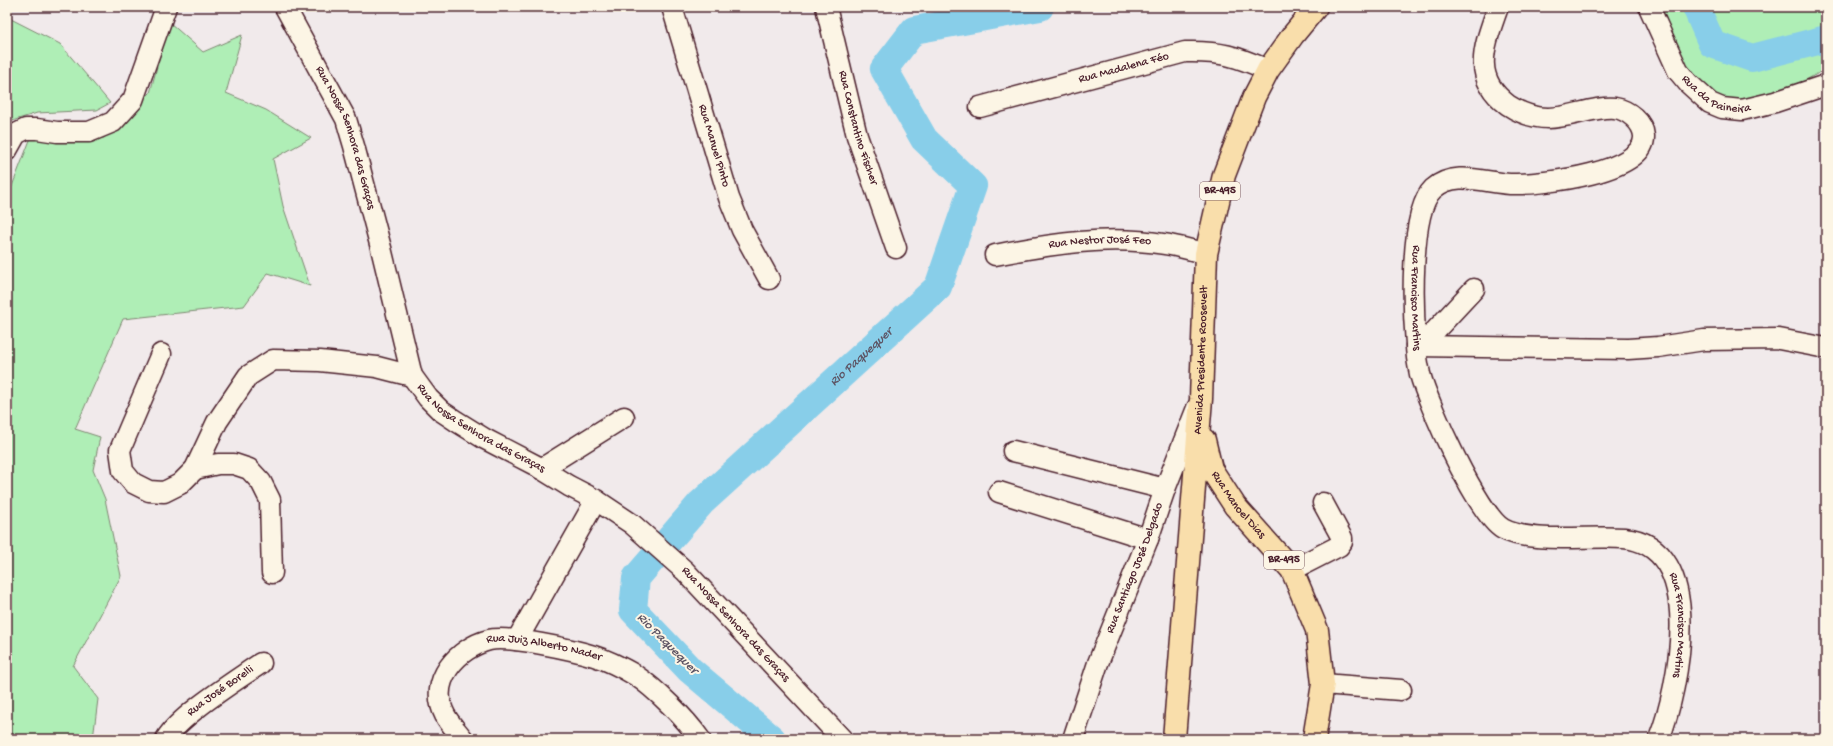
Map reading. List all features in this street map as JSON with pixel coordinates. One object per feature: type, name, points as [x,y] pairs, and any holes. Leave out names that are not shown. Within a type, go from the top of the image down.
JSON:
[{"type":"main road","name":"Avenida Presidente Roosevelt","points":[[1174,739],[1201,399],[1206,254],[1224,175],[1248,111],[1268,70],[1293,35],[1316,7]]},
{"type":"main road","name":"Rua Manoel Dias","points":[[1201,399],[1204,441],[1211,469],[1235,506],[1292,570],[1317,630],[1323,684],[1314,739]]},
{"type":"main road","points":[[1191,520],[1200,498],[1205,492],[1213,491],[1220,494],[1235,506]]},
{"type":"street","points":[[7,150],[16,134],[26,129],[57,132],[89,132],[113,122],[133,100],[166,7]]},
{"type":"street","name":"Rua Nossa Senhora das Graças","points":[[286,7],[346,119],[381,248],[412,376],[428,398],[441,411],[485,439],[596,500],[632,524],[685,571],[842,739]]},
{"type":"street","name":"Rua Manuel Pinto","points":[[672,7],[729,198],[742,230],[769,279]]},
{"type":"street","name":"Rua Constantino Fischer","points":[[826,7],[857,136],[896,248]]},
{"type":"street","name":"Rua Francisco Martins","points":[[1498,7],[1486,40],[1483,61],[1488,84],[1496,96],[1514,109],[1532,116],[1548,118],[1615,108],[1627,113],[1640,123],[1644,134],[1643,145],[1639,152],[1612,167],[1561,181],[1511,185],[1464,178],[1445,182],[1432,190],[1423,209],[1414,247],[1420,374],[1429,401],[1456,459],[1481,504],[1495,523],[1504,530],[1528,536],[1627,538],[1643,542],[1657,551],[1667,566],[1675,579],[1681,612],[1681,634],[1674,684],[1659,739]]},
{"type":"street","name":"Rua da Paineira","points":[[1650,7],[1678,71],[1696,91],[1710,103],[1722,108],[1742,110],[1775,102],[1826,85]]},
{"type":"street","name":"Rua Madalena Féo","points":[[980,107],[1185,52],[1208,51],[1228,54],[1268,70]]},
{"type":"street","name":"Rua Nestor José Feo","points":[[995,255],[1036,246],[1071,242],[1124,241],[1164,244],[1206,254]]},
{"type":"street","points":[[1418,346],[1474,289]]},
{"type":"street","points":[[1418,346],[1628,348],[1666,346],[1704,340],[1779,339],[1826,348]]},
{"type":"street","points":[[161,354],[120,450],[123,471],[133,483],[149,491],[164,492],[180,484],[195,469],[217,422],[248,376],[273,360],[320,361],[377,367],[412,376]]},
{"type":"street","name":"Rua Santiago José Delgado","points":[[1073,739],[1098,663],[1148,539],[1165,489],[1201,399]]},
{"type":"street","points":[[541,469],[624,417]]},
{"type":"street","points":[[1013,451],[1165,489]]},
{"type":"street","points":[[195,469],[218,464],[234,464],[249,469],[261,482],[270,500],[272,573]]},
{"type":"street","points":[[999,492],[1148,539]]},
{"type":"street","points":[[517,640],[596,500]]},
{"type":"street","points":[[1292,570],[1333,550],[1342,542],[1342,538],[1323,503]]},
{"type":"street","name":"Rua Juiz Alberto Nader","points":[[463,739],[444,714],[440,700],[443,676],[453,660],[476,646],[490,640],[517,640],[594,656],[635,675],[691,725],[700,739]]},
{"type":"street","name":"Rua José Borelli","points":[[166,739],[170,732],[196,710],[261,663]]},
{"type":"street","points":[[1323,684],[1401,690]]},
{"type":"green space","points":[[1661,7],[1826,7],[1826,69],[1736,118],[1699,97]]},
{"type":"green space","points":[[7,17],[60,44],[110,103],[97,110],[37,113],[9,122],[7,128]]},
{"type":"green space","points":[[169,22],[203,52],[242,35],[226,93],[266,110],[311,138],[273,159],[283,206],[310,286],[268,273],[244,306],[123,319],[75,429],[100,437],[93,470],[105,499],[121,576],[73,666],[98,699],[93,739],[7,739],[7,199],[30,140],[45,134],[104,138],[150,93]]},
{"type":"waterway","name":"Rio Paquequer","points":[[772,739],[690,670],[633,610],[636,578],[701,503],[938,287],[973,186],[924,139],[884,69],[914,30],[1040,7]]},
{"type":"waterway","name":"Rio Paquequer","points":[[1696,7],[1712,44],[1752,58],[1826,39]]}]
